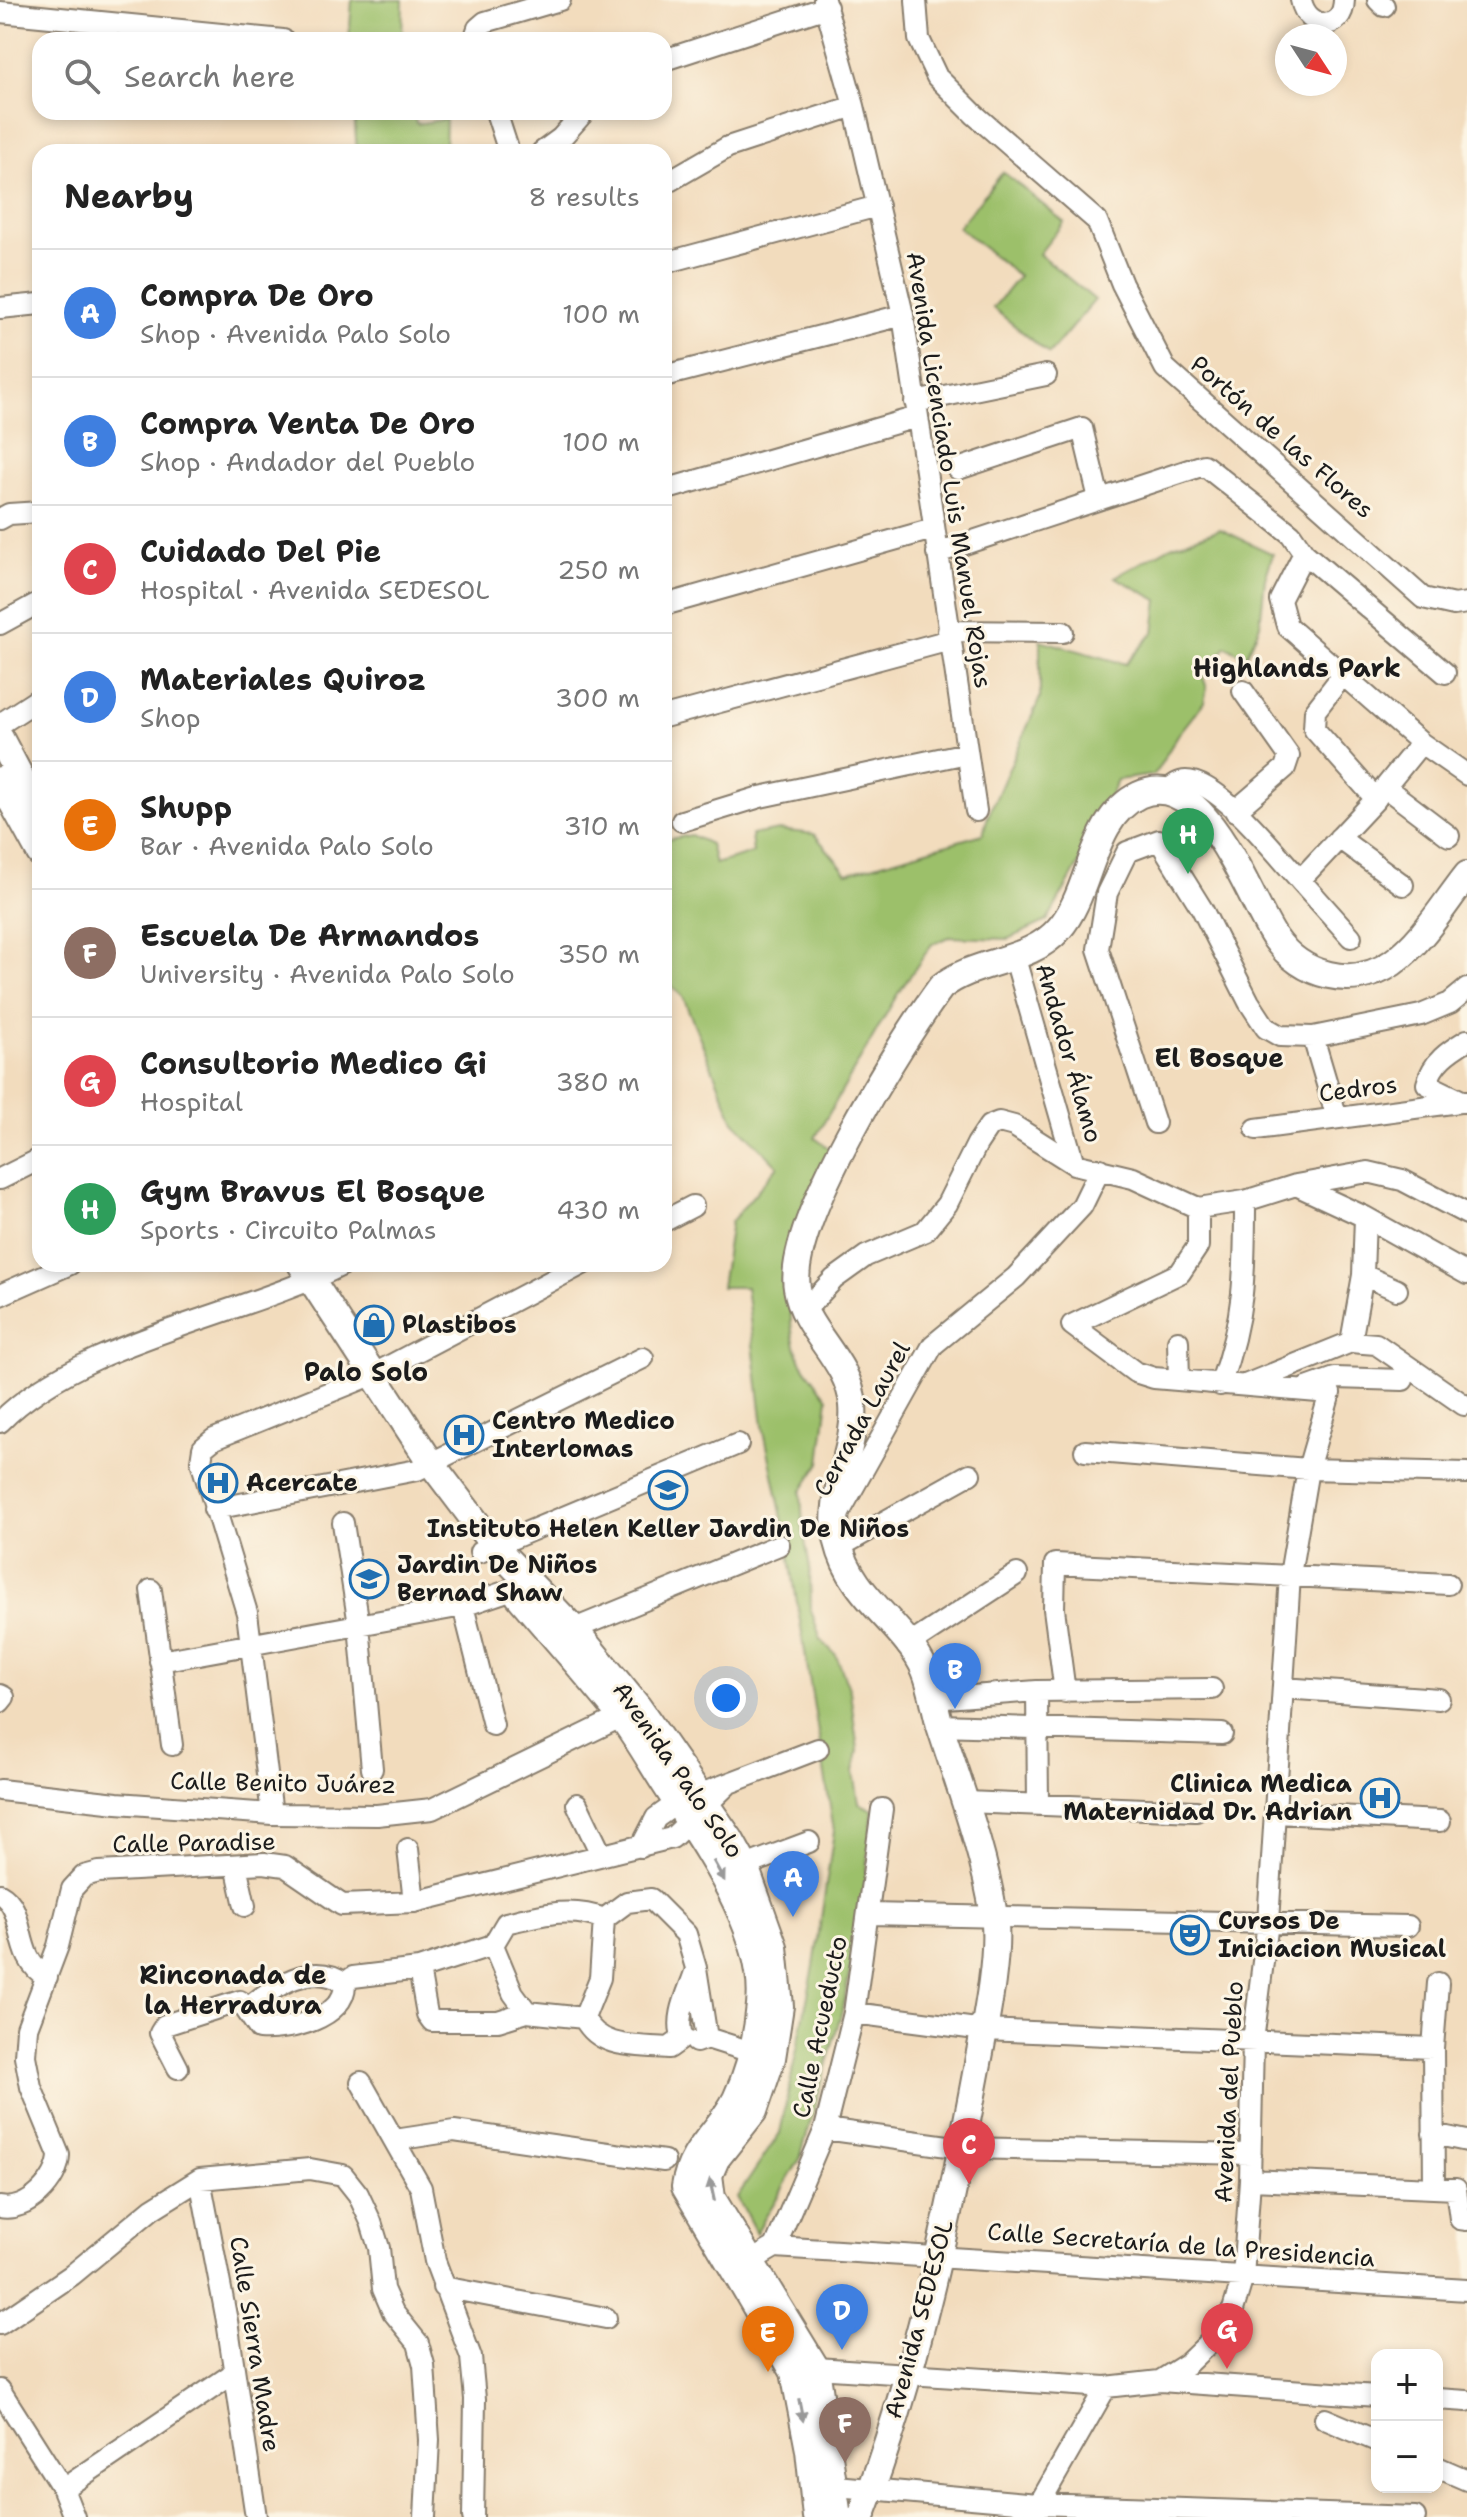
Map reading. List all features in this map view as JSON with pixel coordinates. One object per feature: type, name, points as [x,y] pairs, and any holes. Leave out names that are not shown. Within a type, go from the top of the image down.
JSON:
[{"type":"main road","points":[[0,738],[32,792]]},
{"type":"main road","points":[[0,780],[32,838]]},
{"type":"main road","points":[[836,1535],[837,1487],[854,1407],[847,1378],[803,1312],[795,1283],[801,1243],[836,1156],[941,987],[959,973],[1046,942],[1061,928],[1107,827],[1126,805],[1141,794],[1164,793],[1197,810],[1224,841],[1275,939],[1295,958],[1340,979],[1364,976],[1391,963],[1421,935],[1467,875]]},
{"type":"main road","name":"Avenida Palo Solo","points":[[303,1277],[364,1379],[424,1466],[487,1549],[630,1712],[692,1807],[745,1866],[774,1947],[780,2006],[761,2056],[687,2169],[685,2187],[794,2372],[809,2450],[816,2517]]},
{"type":"main road","name":"Avenida SEDESOL","points":[[836,1535],[850,1575],[924,1668],[966,1802],[994,1917],[984,2030],[962,2148],[907,2372],[873,2488],[861,2517]]},
{"type":"main road","name":"Avenida Palo Solo","points":[[692,1807],[755,1953],[760,2003],[761,2056],[754,2111],[716,2159],[709,2175],[712,2198],[816,2368],[836,2486],[838,2517]]},
{"type":"street","points":[[479,32],[485,22],[560,0]]},
{"type":"street","name":"Portón de las Flores","points":[[916,0],[919,39],[937,77],[975,115],[1097,221],[1122,284],[1165,368],[1423,598],[1454,605],[1467,603]]},
{"type":"street","points":[[1301,0],[1304,13],[1314,22],[1326,24],[1338,19],[1344,9],[1344,0]]},
{"type":"street","points":[[672,57],[825,4]]},
{"type":"street","name":"Avenida Licenciado Luis Manuel Rojas","points":[[825,4],[854,106],[903,315],[976,811]]},
{"type":"street","points":[[0,12],[202,32]]},
{"type":"street","points":[[672,179],[728,147],[854,106]]},
{"type":"street","points":[[499,120],[506,144]]},
{"type":"street","points":[[553,144],[577,120]]},
{"type":"street","points":[[672,261],[878,206]]},
{"type":"street","points":[[0,308],[32,305]]},
{"type":"street","points":[[672,374],[903,315]]},
{"type":"street","points":[[672,487],[916,410],[1046,375]]},
{"type":"street","points":[[958,469],[1082,428],[1099,499]]},
{"type":"street","points":[[937,553],[1204,465],[1291,534],[1304,553],[1445,673]]},
{"type":"street","points":[[0,519],[9,514],[32,513]]},
{"type":"street","points":[[672,603],[933,529]]},
{"type":"street","points":[[1304,553],[1280,600],[1281,615],[1287,626],[1421,743],[1461,773],[1467,788]]},
{"type":"street","points":[[0,624],[32,606]]},
{"type":"street","points":[[672,715],[949,636],[1063,632]]},
{"type":"street","points":[[1342,676],[1315,711],[1314,729],[1381,793],[1449,836]]},
{"type":"street","points":[[1235,811],[1285,768],[1289,756],[1243,691]]},
{"type":"street","points":[[0,724],[32,703]]},
{"type":"street","points":[[1300,880],[1381,793],[1421,743]]},
{"type":"street","points":[[682,821],[760,797],[967,753]]},
{"type":"street","points":[[1164,793],[1179,782],[1188,781],[1212,792],[1235,811],[1351,937]]},
{"type":"street","points":[[1339,838],[1403,885]]},
{"type":"street","points":[[1155,1123],[1098,949],[1107,893],[1127,852],[1159,840],[1266,1028],[1280,1036],[1313,1037],[1421,1015],[1450,1003],[1467,989]]},
{"type":"street","name":"Andador Álamo","points":[[1014,955],[1074,1164]]},
{"type":"street","points":[[1313,1037],[1337,1118]]},
{"type":"street","points":[[1465,1102],[1427,1084],[1430,1073],[1447,1051],[1467,1040]]},
{"type":"street","name":"Cedros","points":[[1256,1129],[1465,1102]]},
{"type":"street","points":[[803,1312],[834,1279],[866,1256],[925,1231],[947,1204],[989,1126],[999,1122],[1014,1126],[1074,1164],[1133,1178],[1198,1208],[1245,1201],[1296,1185],[1368,1172],[1402,1180],[1467,1214]]},
{"type":"street","points":[[0,1179],[32,1163]]},
{"type":"street","name":"Cerrada Laurel","points":[[836,1535],[933,1345],[1016,1277],[1082,1206],[1100,1169]]},
{"type":"street","points":[[1296,1185],[1365,1217],[1467,1274]]},
{"type":"street","points":[[1229,1386],[1245,1291],[1245,1201]]},
{"type":"street","points":[[672,1217],[693,1206]]},
{"type":"street","points":[[1198,1208],[1198,1246],[1180,1273],[1072,1325],[1135,1372],[1179,1380],[1300,1391],[1335,1378],[1403,1380]]},
{"type":"street","points":[[1351,1342],[1363,1275],[1365,1217]]},
{"type":"street","points":[[0,1295],[52,1272]]},
{"type":"street","points":[[272,1814],[247,1613],[201,1461],[203,1448],[214,1439],[364,1379],[568,1272]]},
{"type":"street","points":[[1363,1275],[1397,1290]]},
{"type":"street","points":[[0,1422],[22,1399],[114,1352],[303,1277]]},
{"type":"street","points":[[1178,1341],[1179,1380]]},
{"type":"street","points":[[1229,1386],[1351,1342],[1376,1344],[1464,1405]]},
{"type":"street","points":[[214,1509],[424,1466],[643,1358]]},
{"type":"street","name":"Avenida del Pueblo","points":[[1160,2381],[1187,2364],[1210,2342],[1233,2310],[1243,2277],[1250,2180],[1253,2041],[1268,1922],[1290,1575],[1308,1469],[1330,1393],[1300,1391]]},
{"type":"street","points":[[487,1549],[738,1444]]},
{"type":"street","points":[[1085,1451],[1308,1469],[1467,1473]]},
{"type":"street","points":[[836,1535],[970,1474]]},
{"type":"street","points":[[343,1523],[359,1625],[372,1769]]},
{"type":"street","points":[[566,1636],[779,1545]]},
{"type":"street","points":[[1065,1692],[1054,1609],[1055,1564],[1448,1584]]},
{"type":"street","points":[[907,1646],[1017,1574]]},
{"type":"street","points":[[160,1661],[463,1606],[520,1587]]},
{"type":"street","points":[[151,1590],[172,1745]]},
{"type":"street","points":[[463,1606],[493,1725]]},
{"type":"street","points":[[1283,1688],[1439,1699]]},
{"type":"street","points":[[933,1699],[1037,1691],[1212,1689]]},
{"type":"street","points":[[1037,1691],[1038,1805]]},
{"type":"street","name":"Calle Benito Juárez","points":[[0,1790],[117,1803],[272,1814],[377,1815],[432,1809],[630,1712]]},
{"type":"street","points":[[940,1725],[1222,1734]]},
{"type":"street","name":"Calle Paradise","points":[[0,2207],[17,2207],[36,2195],[53,2178],[59,2155],[31,2087],[25,2056],[27,2028],[58,1946],[72,1889],[84,1876],[99,1872],[236,1865],[285,1866],[342,1905],[414,1902],[601,1854],[641,1847],[656,1818],[692,1807],[727,1785],[818,1749]]},
{"type":"street","points":[[966,1802],[1196,1811]]},
{"type":"street","points":[[577,1804],[601,1854]]},
{"type":"street","name":"Calle Acueducto","points":[[775,2247],[825,2129],[854,2013],[882,1809]]},
{"type":"street","points":[[1275,1813],[1440,1821]]},
{"type":"street","points":[[745,1866],[809,1842]]},
{"type":"street","points":[[408,1849],[414,1902]]},
{"type":"street","points":[[236,1865],[245,1906]]},
{"type":"street","points":[[0,1894],[10,1901],[28,1961],[47,1977]]},
{"type":"street","points":[[584,2018],[600,1978],[604,1919],[627,1902],[651,1899],[686,1934],[696,1968],[707,2038]]},
{"type":"street","points":[[345,1983],[353,1977],[419,1969],[493,1945],[506,1923],[554,1911],[584,1911],[604,1919]]},
{"type":"street","points":[[870,1914],[1408,1926]]},
{"type":"street","points":[[493,1945],[513,1993],[527,2012]]},
{"type":"street","points":[[683,2038],[679,2029],[682,2011],[696,1968]]},
{"type":"street","points":[[419,1969],[427,2014],[432,2021],[498,2021],[527,2012],[584,2018]]},
{"type":"street","points":[[247,2009],[273,1987],[310,1974],[333,1975],[345,1983]]},
{"type":"street","points":[[178,2068],[160,2033],[165,2025],[240,2001],[259,2029],[275,2030],[330,2013],[345,1993],[345,1983]]},
{"type":"street","points":[[1434,2187],[1433,2048],[1438,1983]]},
{"type":"street","points":[[854,2013],[984,2030],[1433,2048]]},
{"type":"street","points":[[584,2018],[591,2031],[604,2041],[669,2048],[683,2038],[700,2042],[707,2038],[761,2056]]},
{"type":"street","points":[[361,2082],[421,2188],[443,2287],[471,2357],[475,2399],[473,2517]]},
{"type":"street","points":[[825,2129],[962,2148],[1251,2154]]},
{"type":"street","points":[[395,2140],[454,2131],[664,2161]]},
{"type":"street","points":[[1433,2134],[1467,2141]]},
{"type":"street","points":[[0,2324],[72,2275],[152,2209],[200,2179],[310,2169],[343,2175],[358,2194],[379,2248],[383,2289],[393,2312],[418,2343],[424,2365],[429,2440],[425,2517]]},
{"type":"street","name":"Calle Sierra Madre","points":[[200,2179],[256,2517]]},
{"type":"street","points":[[1250,2180],[1456,2189],[1460,2219],[1467,2220]]},
{"type":"street","points":[[751,2261],[775,2247]]},
{"type":"street","name":"Calle Secretaría de la Presidencia","points":[[775,2247],[1467,2290]]},
{"type":"street","points":[[443,2287],[606,2318]]},
{"type":"street","points":[[816,2368],[1106,2387],[1160,2381],[1371,2396]]},
{"type":"street","points":[[63,2489],[234,2373]]},
{"type":"street","points":[[1035,2510],[1106,2387]]},
{"type":"street","points":[[0,2390],[63,2489],[74,2517]]},
{"type":"street","points":[[1443,2399],[1467,2401]]},
{"type":"street","points":[[1325,2419],[1371,2438]]},
{"type":"street","points":[[1443,2470],[1467,2480]]},
{"type":"street","points":[[836,2486],[873,2488],[1035,2510],[1415,2517]]},
{"type":"green space","points":[[352,0],[403,0],[402,32],[350,32]]},
{"type":"green space","points":[[355,120],[415,120],[417,124],[446,120],[445,144],[356,144]]},
{"type":"green space","points":[[1003,172],[1064,222],[1039,254],[1095,300],[1049,354],[993,308],[1019,276],[958,227]]},
{"type":"green space","points":[[1220,529],[1273,554],[1265,579],[1260,625],[1246,657],[1226,646],[1203,677],[1207,688],[1204,702],[1178,735],[1154,775],[1117,780],[1079,864],[1047,921],[1008,939],[949,937],[932,944],[897,995],[815,1138],[834,1152],[799,1254],[793,1281],[792,1333],[799,1357],[828,1398],[820,1463],[801,1492],[803,1529],[810,1568],[811,1610],[821,1640],[836,1655],[850,1691],[858,1750],[854,1772],[859,1803],[873,1810],[862,1907],[843,2007],[800,2159],[756,2233],[737,2197],[780,2133],[814,1966],[834,1831],[788,1547],[763,1426],[746,1287],[721,1287],[731,1222],[778,1166],[734,1121],[683,997],[672,987],[672,839],[691,835],[710,844],[715,864],[753,853],[751,835],[779,830],[814,834],[847,873],[983,834],[1040,698],[1040,640],[1126,664],[1154,632],[1158,600],[1115,577],[1171,546]]},
{"type":"place","name":"Gym Bravus El Bosque","points":[[1188,874]]},
{"type":"place","name":"Plastibos","points":[[374,1325]]},
{"type":"place","name":"Centro Medico Interlomas","points":[[464,1435]]},
{"type":"place","name":"Acercate","points":[[218,1483]]},
{"type":"place","name":"Instituto Helen Keller Jardin De Niños","points":[[668,1490]]},
{"type":"place","name":"Jardin De Niños Bernad Shaw","points":[[369,1579]]},
{"type":"place","name":"Compra Venta De Oro","points":[[955,1709]]},
{"type":"place","name":"Clinica Medica Maternidad Dr. Adrian","points":[[1380,1798]]},
{"type":"place","name":"Compra De Oro","points":[[793,1917]]},
{"type":"place","name":"Cursos De Iniciacion Musical","points":[[1190,1935]]},
{"type":"place","name":"Cuidado Del Pie","points":[[969,2184]]},
{"type":"place","name":"Materiales Quiroz","points":[[842,2350]]},
{"type":"place","name":"Consultorio Medico Gi","points":[[1227,2369]]},
{"type":"place","name":"Shupp","points":[[768,2372]]},
{"type":"place","name":"Escuela De Armandos","points":[[845,2463]]},
{"type":"district","name":"Highlands Park","points":[[1297,668]]},
{"type":"district","name":"El Bosque","points":[[1219,1058]]},
{"type":"district","name":"Palo Solo","points":[[366,1372]]},
{"type":"district","name":"Rinconada de la Herradura","points":[[233,1990]]}]
